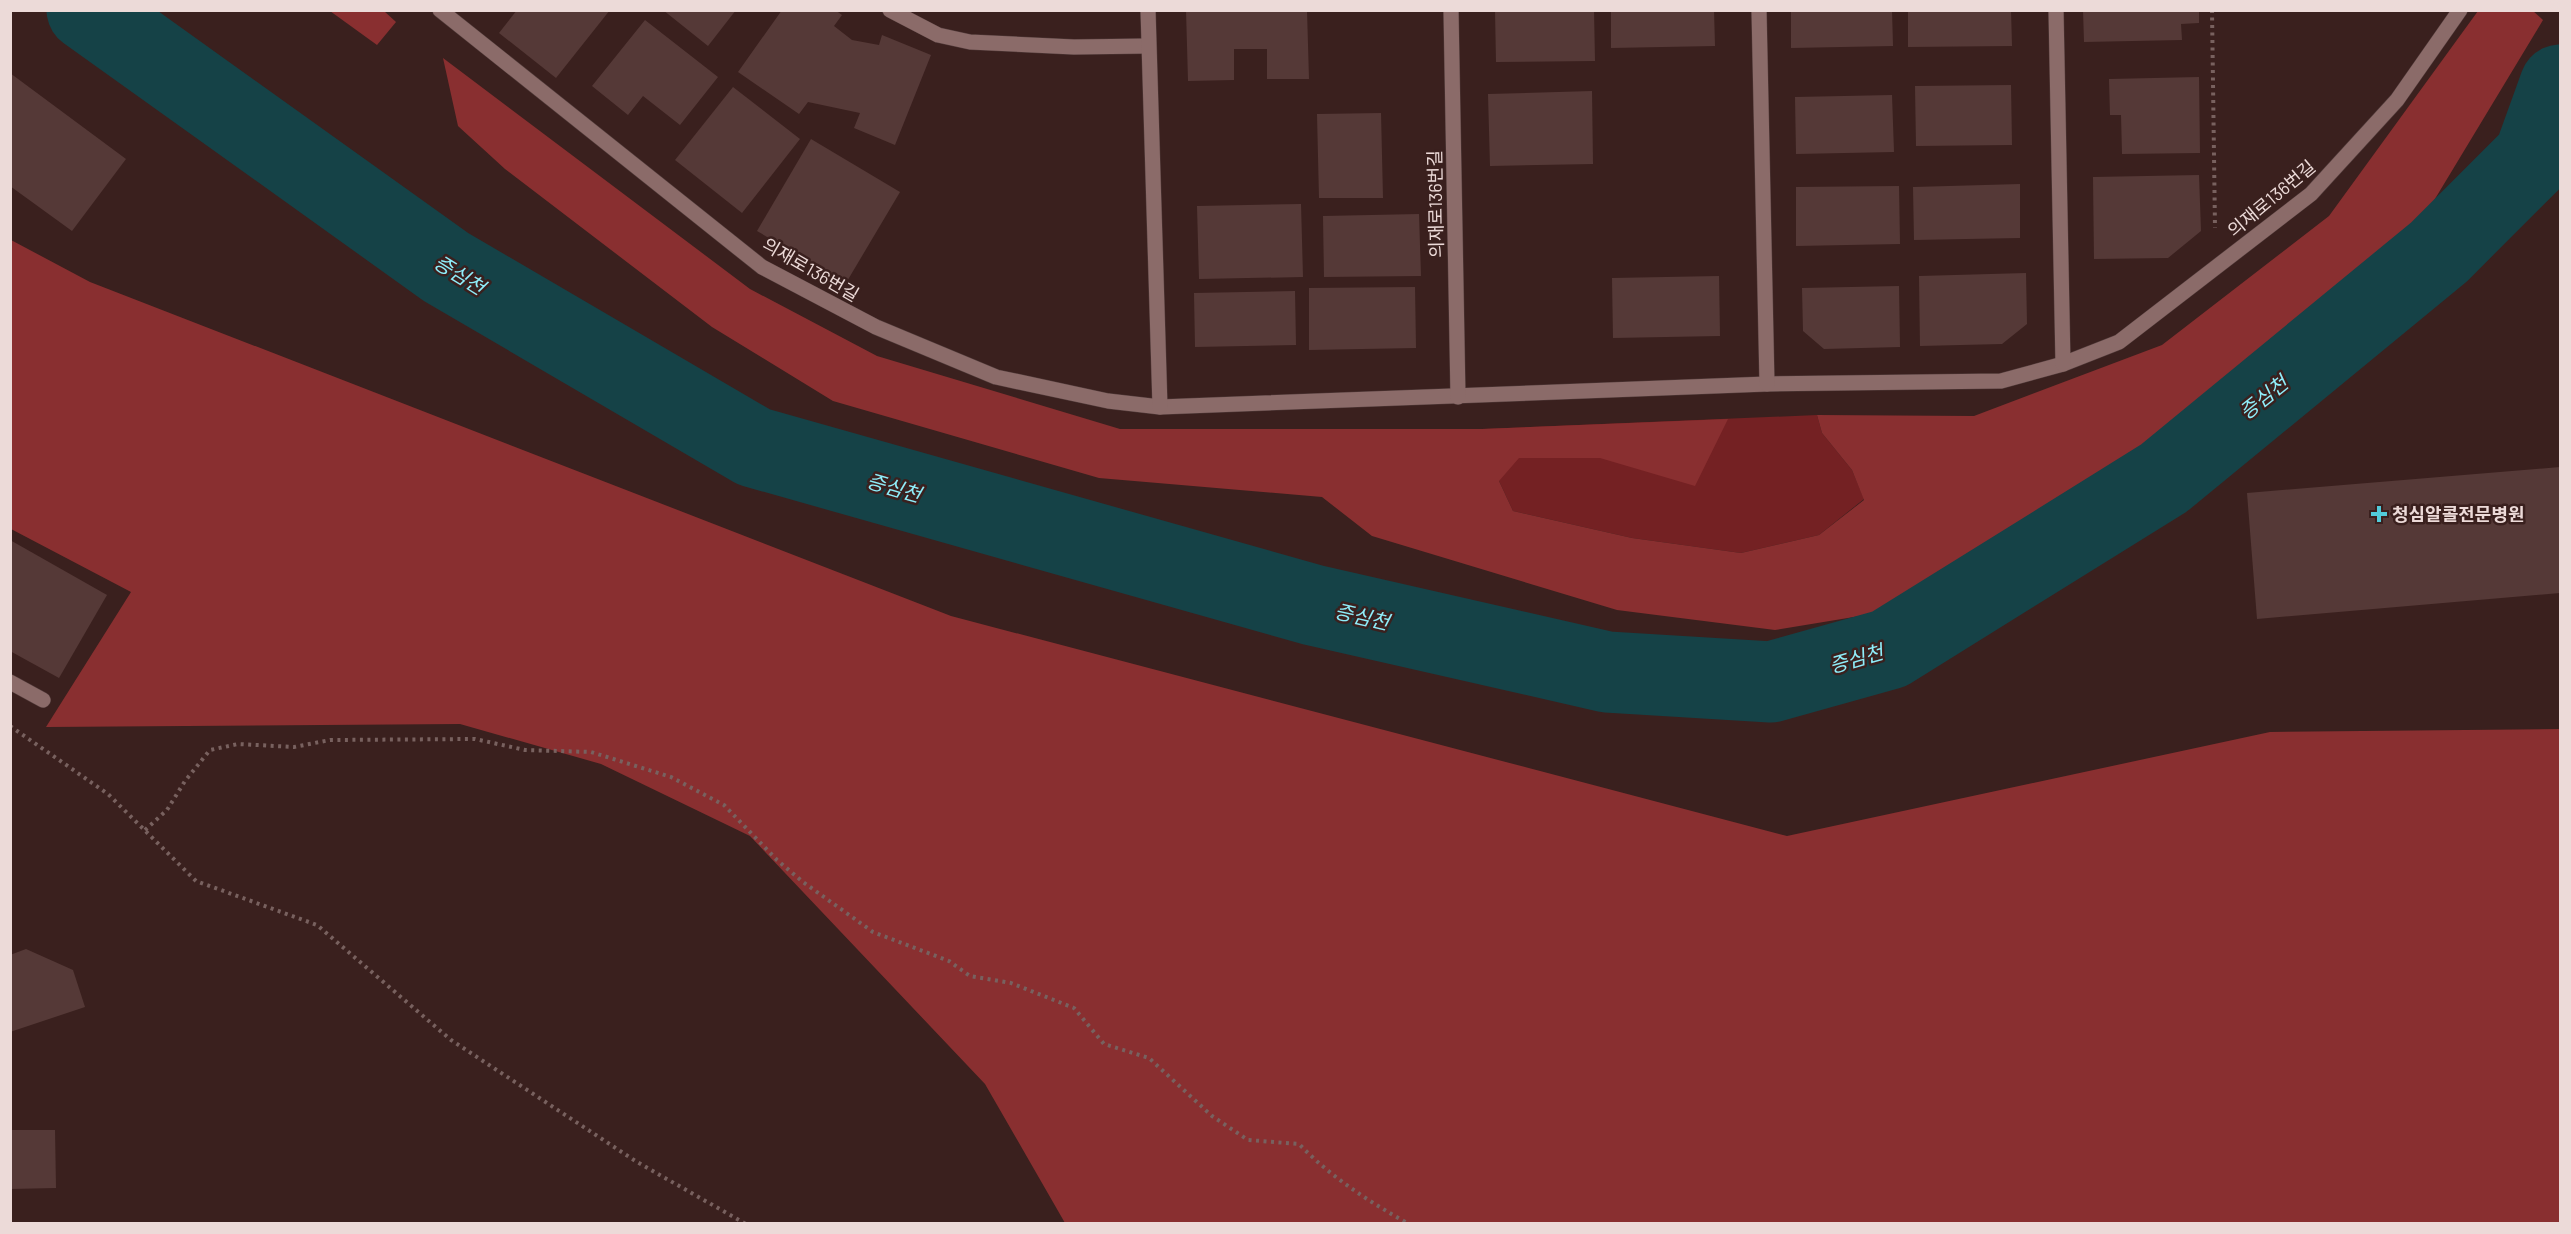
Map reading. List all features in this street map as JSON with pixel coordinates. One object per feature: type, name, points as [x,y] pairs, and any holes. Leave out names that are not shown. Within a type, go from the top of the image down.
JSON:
[{"type":"street","name":"의재로136번길","points":[[440,10],[762,267],[876,327],[996,377],[1108,401],[1160,407],[1767,384],[2001,381],[2063,364],[2119,342],[2311,194],[2397,100],[2460,10]]},
{"type":"street","points":[[890,10],[938,34],[970,42],[1074,47],[1148,46]]},
{"type":"street","points":[[1148,10],[1160,407]]},
{"type":"street","name":"의재로136번길","points":[[1450,10],[1458,397]]},
{"type":"street","points":[[1759,10],[1767,384]]},
{"type":"street","points":[[2056,10],[2063,364]]},
{"type":"street","points":[[10,682],[43,700]]},
{"type":"path","points":[[2212,10],[2215,268]]},
{"type":"path","points":[[10,726],[108,795],[196,881],[317,925],[451,1040],[637,1162],[746,1224]]},
{"type":"path","points":[[145,830],[167,810],[210,750],[238,744],[294,747],[330,740],[475,739],[525,750],[591,752],[632,763],[671,777],[724,805],[777,860],[803,882],[873,932],[950,961],[970,976],[1011,983],[1074,1008],[1104,1044],[1149,1058],[1212,1116],[1248,1140],[1299,1144],[1323,1168],[1363,1198],[1409,1224]]},
{"type":"shaded area","points":[[330,11],[384,11],[396,22],[377,45]]},
{"type":"shaded area","points":[[2478,11],[2533,11],[2543,20],[2389,275],[2145,459],[1872,614],[1775,630],[1617,610],[1372,536],[1322,497],[1099,478],[833,401],[712,327],[505,169],[458,126],[443,58],[750,289],[877,356],[1120,429],[1482,429],[1728,419],[1695,486],[1600,458],[1519,458],[1499,481],[1513,511],[1632,538],[1741,553],[1819,535],[1864,500],[1852,470],[1822,433],[1817,415],[1974,416],[2162,345],[2329,216]]},
{"type":"shaded area","points":[[11,240],[90,282],[951,616],[1787,836],[2270,732],[2560,729],[2560,1223],[1065,1223],[985,1084],[750,836],[601,764],[460,724],[46,727],[131,592],[11,529]]},
{"type":"shaded area","points":[[1817,415],[1822,433],[1852,470],[1864,499],[1819,535],[1741,553],[1632,538],[1513,511],[1499,481],[1482,429]]},
{"type":"building","points":[[517,10],[610,10],[556,78],[499,33]]},
{"type":"building","points":[[663,10],[736,10],[708,46]]},
{"type":"building","points":[[782,10],[835,10],[842,15],[834,26],[852,40],[879,45],[882,35],[931,55],[895,145],[854,128],[860,113],[808,102],[799,114],[738,72]]},
{"type":"building","points":[[1186,10],[1307,10],[1309,79],[1267,79],[1267,49],[1234,49],[1234,80],[1188,81]]},
{"type":"building","points":[[1495,10],[1594,10],[1595,61],[1496,62]]},
{"type":"building","points":[[1611,10],[1714,10],[1715,46],[1611,48]]},
{"type":"building","points":[[1791,10],[1892,10],[1893,46],[1791,48]]},
{"type":"building","points":[[1908,10],[2011,10],[2012,46],[1908,47]]},
{"type":"building","points":[[2083,10],[2199,10],[2199,23],[2181,24],[2182,40],[2084,42]]},
{"type":"building","points":[[645,20],[718,77],[680,125],[643,96],[628,115],[592,86]]},
{"type":"building","points":[[10,73],[126,159],[72,231],[10,186]]},
{"type":"building","points":[[2199,77],[2200,153],[2122,154],[2121,115],[2110,115],[2109,79]]},
{"type":"building","points":[[2011,85],[2012,145],[1916,146],[1915,86]]},
{"type":"building","points":[[733,87],[800,139],[742,213],[675,160]]},
{"type":"building","points":[[1592,91],[1593,164],[1490,166],[1488,94]]},
{"type":"building","points":[[1892,95],[1894,152],[1796,154],[1795,97]]},
{"type":"building","points":[[1381,113],[1383,198],[1319,198],[1317,114]]},
{"type":"building","points":[[811,139],[900,192],[846,283],[757,231]]},
{"type":"building","points":[[2199,175],[2201,231],[2168,258],[2094,259],[2093,177]]},
{"type":"building","points":[[2020,184],[2020,238],[1914,240],[1913,187]]},
{"type":"building","points":[[1899,186],[1900,244],[1796,246],[1796,187]]},
{"type":"building","points":[[1301,204],[1303,277],[1199,279],[1197,206]]},
{"type":"building","points":[[1419,214],[1421,276],[1324,277],[1323,216]]},
{"type":"building","points":[[2026,273],[2027,324],[2002,344],[1920,346],[1919,276]]},
{"type":"building","points":[[1719,276],[1720,336],[1613,338],[1612,278]]},
{"type":"building","points":[[1899,286],[1900,347],[1824,349],[1803,331],[1802,288]]},
{"type":"building","points":[[1415,287],[1416,348],[1309,350],[1309,288]]},
{"type":"building","points":[[1295,291],[1296,345],[1195,347],[1194,293]]},
{"type":"building","points":[[2560,467],[2560,593],[2257,619],[2247,493]]},
{"type":"building","points":[[10,540],[107,595],[59,678],[10,651]]},
{"type":"building","points":[[26,949],[73,970],[85,1007],[10,1032],[10,955]]},
{"type":"building","points":[[10,1130],[55,1130],[56,1188],[10,1189]]},
{"type":"waterway","name":"증심천","points":[[87,10],[446,267],[754,447],[1313,605],[1607,672],[1771,682],[1889,649],[2164,478],[2439,252],[2534,157],[2560,85]]},
{"type":"waterway","points":[[2534,157],[2560,151]]},
{"type":"place","name":"청심알콜전문병원","points":[[2379,514]]}]
